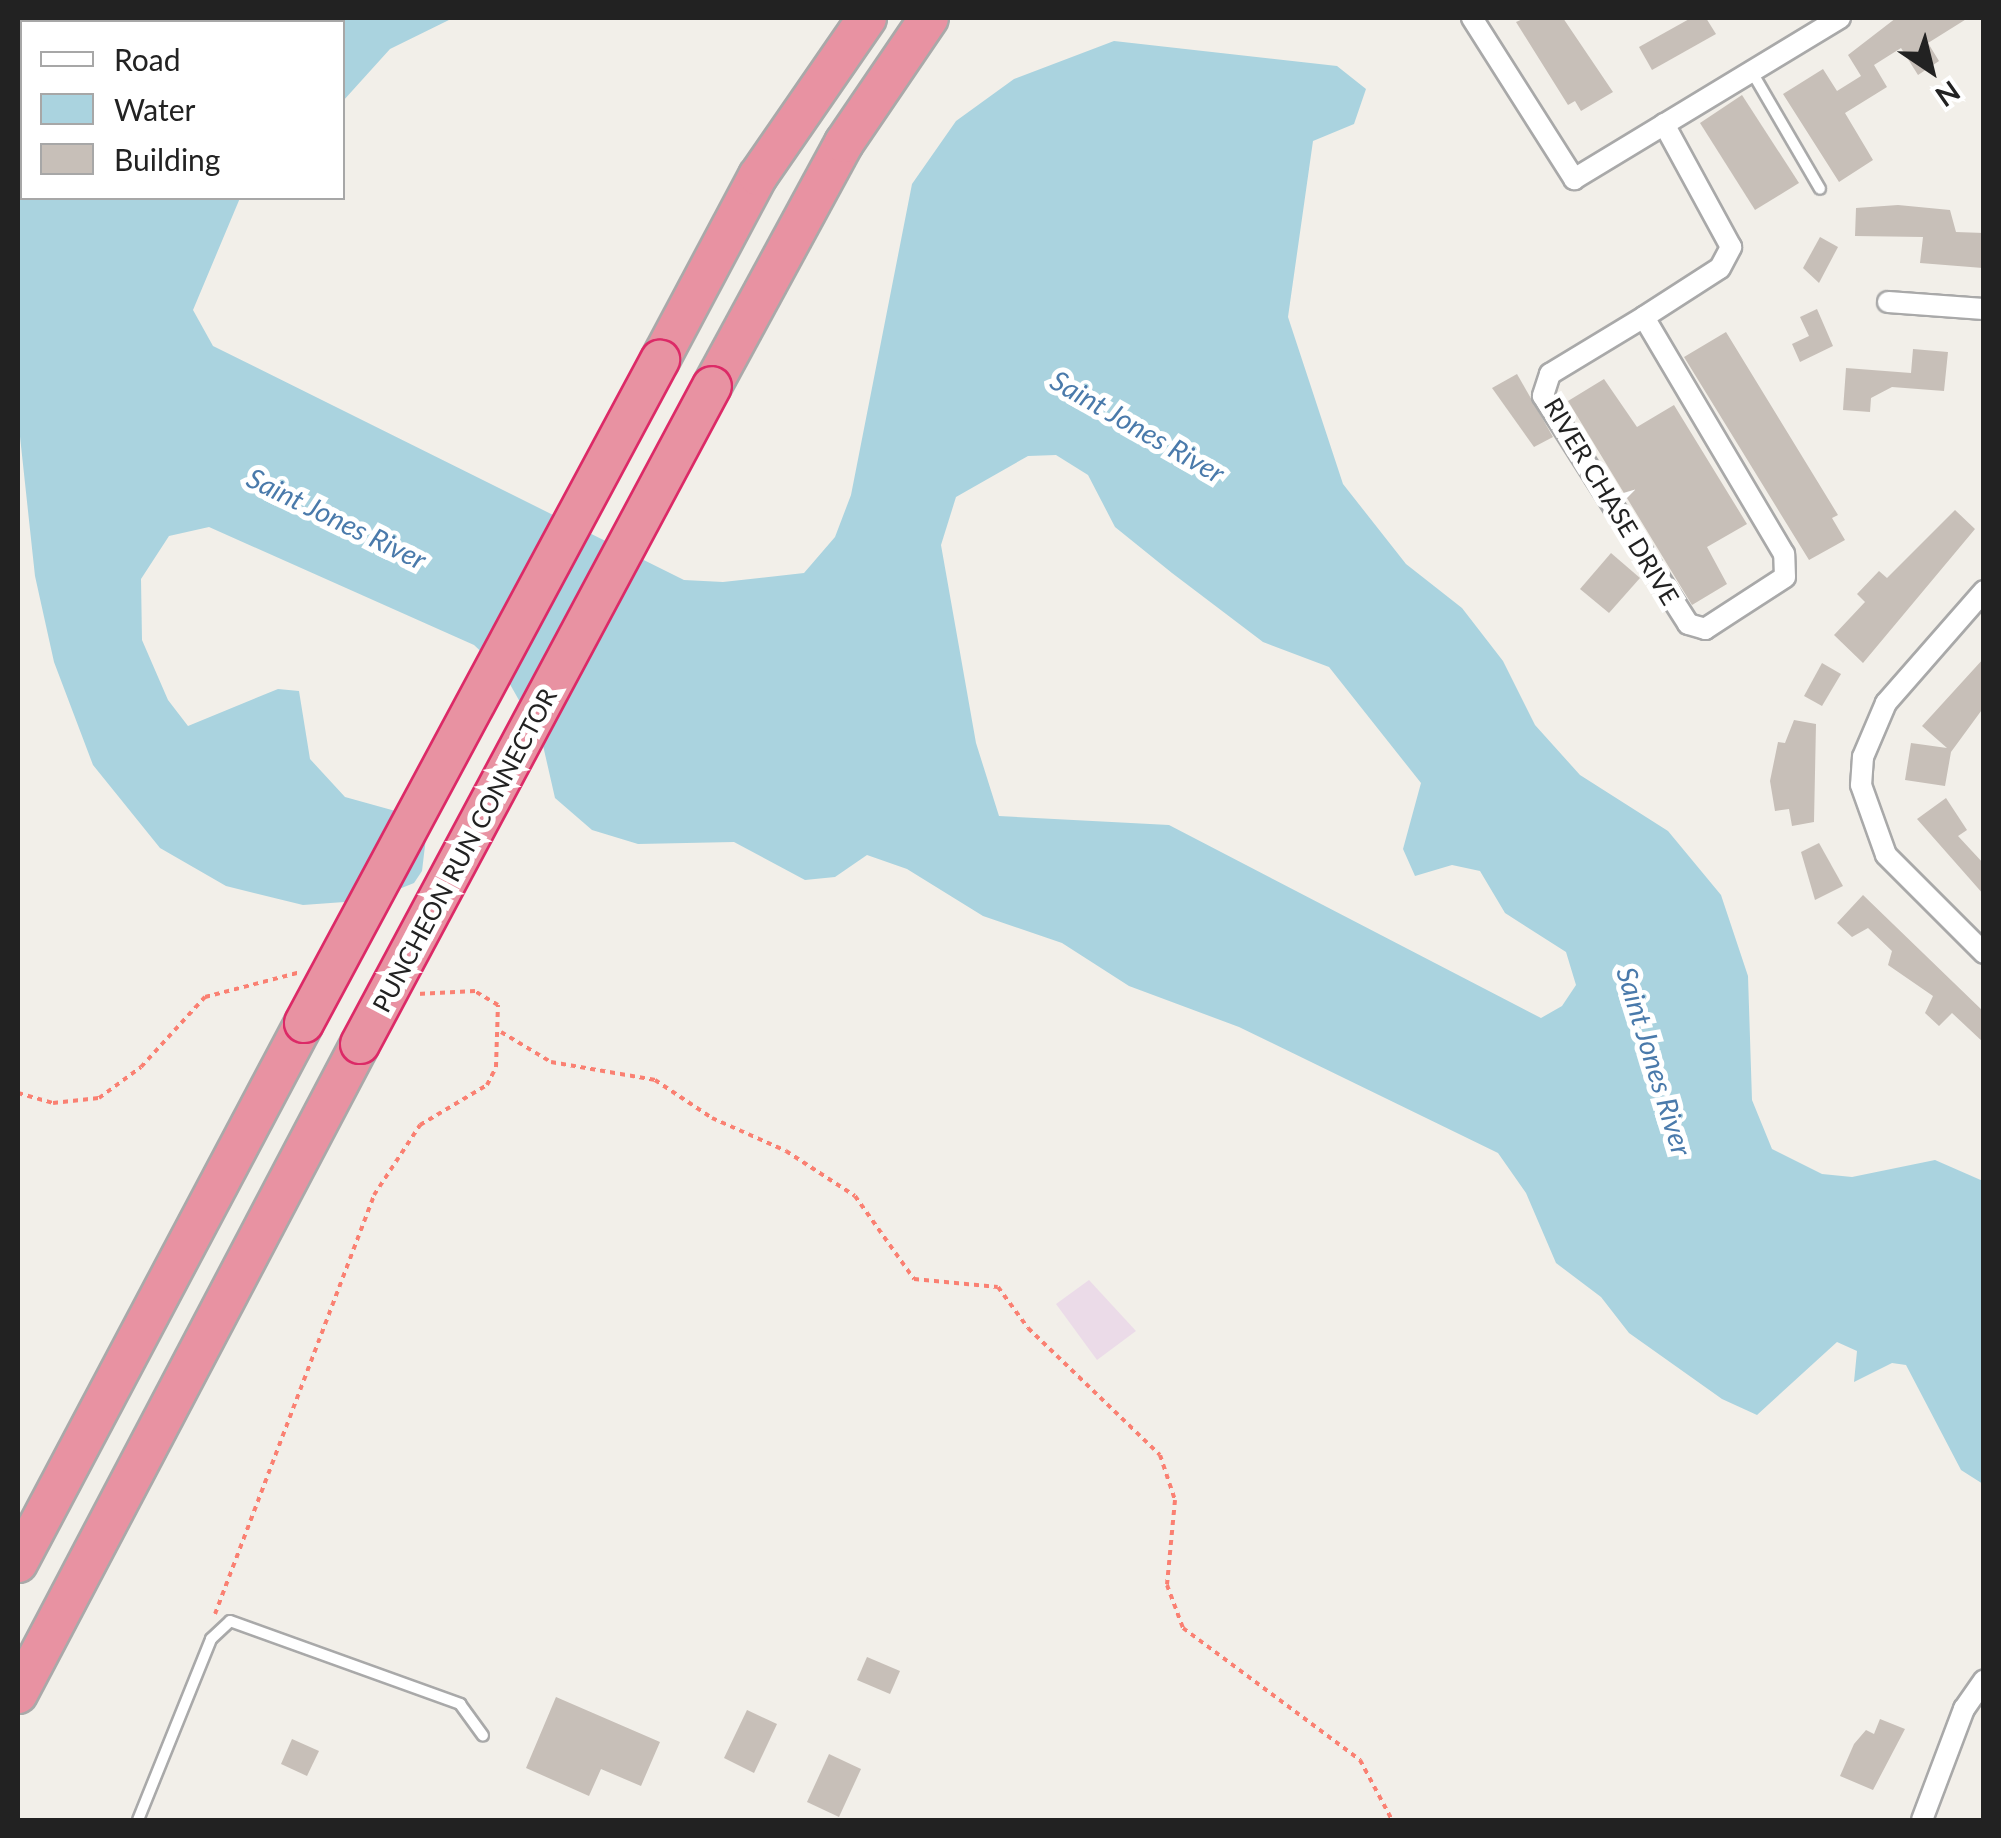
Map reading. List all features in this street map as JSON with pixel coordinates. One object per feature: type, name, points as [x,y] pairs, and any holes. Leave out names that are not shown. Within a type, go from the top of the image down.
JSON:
[{"type":"highway","points":[[18,1563],[778,143],[867,18]]},
{"type":"highway","name":"PUNCHEON RUN CONNECTOR","points":[[18,1694],[360,1044],[844,142],[929,18]]},
{"type":"street","points":[[1472,18],[1574,179],[1840,18]]},
{"type":"street","name":"RIVER CHASE DRIVE","points":[[1644,317],[1784,554],[1785,578],[1705,629],[1688,624],[1543,396],[1550,374],[1720,268],[1731,246],[1664,124]]},
{"type":"street","points":[[1888,302],[1984,309]]},
{"type":"street","points":[[1984,590],[1886,703],[1863,757],[1861,785],[1886,855],[1984,953]]},
{"type":"street","points":[[1922,1820],[1964,1709],[1984,1680]]},
{"type":"lane","points":[[1752,71],[1820,189]]},
{"type":"lane","points":[[138,1820],[211,1640],[230,1621],[460,1704],[483,1736]]},
{"type":"path","points":[[501,1032],[551,1062],[655,1080],[712,1118],[786,1152],[854,1196],[914,1279],[998,1288],[1028,1328],[1160,1455],[1175,1500],[1167,1585],[1183,1628],[1360,1760],[1392,1820]]},
{"type":"shaded area","points":[[1089,1280],[1136,1331],[1097,1360],[1056,1304]]},
{"type":"water","name":"Saint Jones River","points":[[18,18],[453,18],[390,49],[345,99],[345,20],[20,20],[20,200],[239,200],[193,310],[213,346],[684,580],[723,582],[804,573],[835,537],[851,495],[912,184],[956,121],[1014,79],[1114,41],[1337,66],[1366,89],[1354,124],[1313,141],[1288,317],[1343,484],[1406,564],[1462,608],[1503,661],[1535,725],[1580,775],[1668,831],[1721,895],[1748,976],[1752,1100],[1772,1149],[1822,1174],[1852,1177],[1935,1160],[1983,1181],[1983,1484],[1961,1470],[1906,1365],[1892,1363],[1854,1382],[1857,1351],[1837,1342],[1757,1415],[1722,1399],[1629,1333],[1601,1297],[1556,1263],[1526,1193],[1498,1153],[1239,1027],[1129,986],[1062,943],[983,916],[907,869],[867,855],[835,877],[805,880],[734,842],[638,844],[592,830],[555,798],[542,741],[503,672],[474,645],[209,527],[169,536],[141,579],[142,640],[168,700],[188,726],[278,689],[299,691],[310,759],[345,797],[417,817],[427,829],[422,871],[414,883],[372,900],[303,905],[226,886],[160,848],[93,765],[54,662],[35,576],[18,418]],"holes":[[[1056,455],[1088,475],[1115,527],[1263,642],[1329,667],[1421,783],[1403,849],[1415,876],[1452,865],[1480,871],[1505,913],[1566,952],[1576,985],[1562,1006],[1541,1018],[1169,825],[999,816],[976,743],[941,545],[956,497],[1028,456]]]},
{"type":"building","points":[[1525,18],[1563,18],[1613,92],[1581,111],[1575,101],[1568,105],[1516,22]]},
{"type":"building","points":[[1691,18],[1706,18],[1716,34],[1652,70],[1639,47]]},
{"type":"building","points":[[1896,18],[1968,18],[1928,43],[1939,61],[1918,75],[1901,48],[1874,65],[1887,87],[1845,113],[1873,160],[1839,182],[1783,94],[1823,69],[1837,91],[1861,76],[1848,55]]},
{"type":"building","points":[[1742,95],[1799,183],[1755,210],[1700,123]]},
{"type":"building","points":[[1898,205],[1950,210],[1956,232],[1984,233],[1983,268],[1920,263],[1923,237],[1855,236],[1856,208]]},
{"type":"building","points":[[1820,237],[1838,247],[1819,283],[1803,268]]},
{"type":"building","points":[[1817,309],[1833,346],[1800,362],[1792,344],[1809,336],[1800,317]]},
{"type":"building","points":[[1726,332],[1838,515],[1832,518],[1845,540],[1809,560],[1684,357]]},
{"type":"building","points":[[1913,349],[1948,352],[1944,391],[1892,387],[1871,398],[1870,412],[1843,410],[1846,368],[1911,373]]},
{"type":"building","points":[[1517,374],[1553,437],[1534,447],[1492,388]]},
{"type":"building","points":[[1604,379],[1637,427],[1674,405],[1747,524],[1707,547],[1727,584],[1692,605],[1568,401]]},
{"type":"building","points":[[1955,510],[1975,529],[1863,663],[1834,635],[1865,602],[1857,594],[1879,571],[1887,578]]},
{"type":"building","points":[[1611,553],[1640,578],[1609,613],[1580,589]]},
{"type":"building","points":[[1984,658],[1984,707],[1951,752],[1945,786],[1905,780],[1911,743],[1947,748],[1922,726]]},
{"type":"building","points":[[1822,663],[1841,674],[1822,706],[1804,696]]},
{"type":"building","points":[[1794,720],[1816,724],[1814,822],[1792,826],[1789,809],[1775,811],[1770,781],[1778,742],[1785,743]]},
{"type":"building","points":[[1946,798],[1967,830],[1958,836],[1984,864],[1984,895],[1917,819]]},
{"type":"building","points":[[1819,843],[1843,886],[1815,900],[1801,852]]},
{"type":"building","points":[[1863,895],[1984,1012],[1984,1043],[1952,1013],[1939,1026],[1925,1013],[1933,996],[1888,965],[1892,951],[1868,928],[1852,937],[1837,923]]},
{"type":"building","points":[[867,1657],[900,1671],[890,1694],[857,1680]]},
{"type":"building","points":[[556,1697],[660,1742],[641,1786],[601,1769],[589,1796],[526,1768]]},
{"type":"building","points":[[747,1710],[777,1724],[754,1773],[724,1758]]},
{"type":"building","points":[[1880,1719],[1905,1729],[1873,1790],[1840,1776],[1854,1744],[1866,1730],[1874,1734]]},
{"type":"building","points":[[292,1739],[319,1751],[307,1776],[281,1764]]},
{"type":"building","points":[[829,1754],[861,1769],[839,1817],[807,1802]]}]
